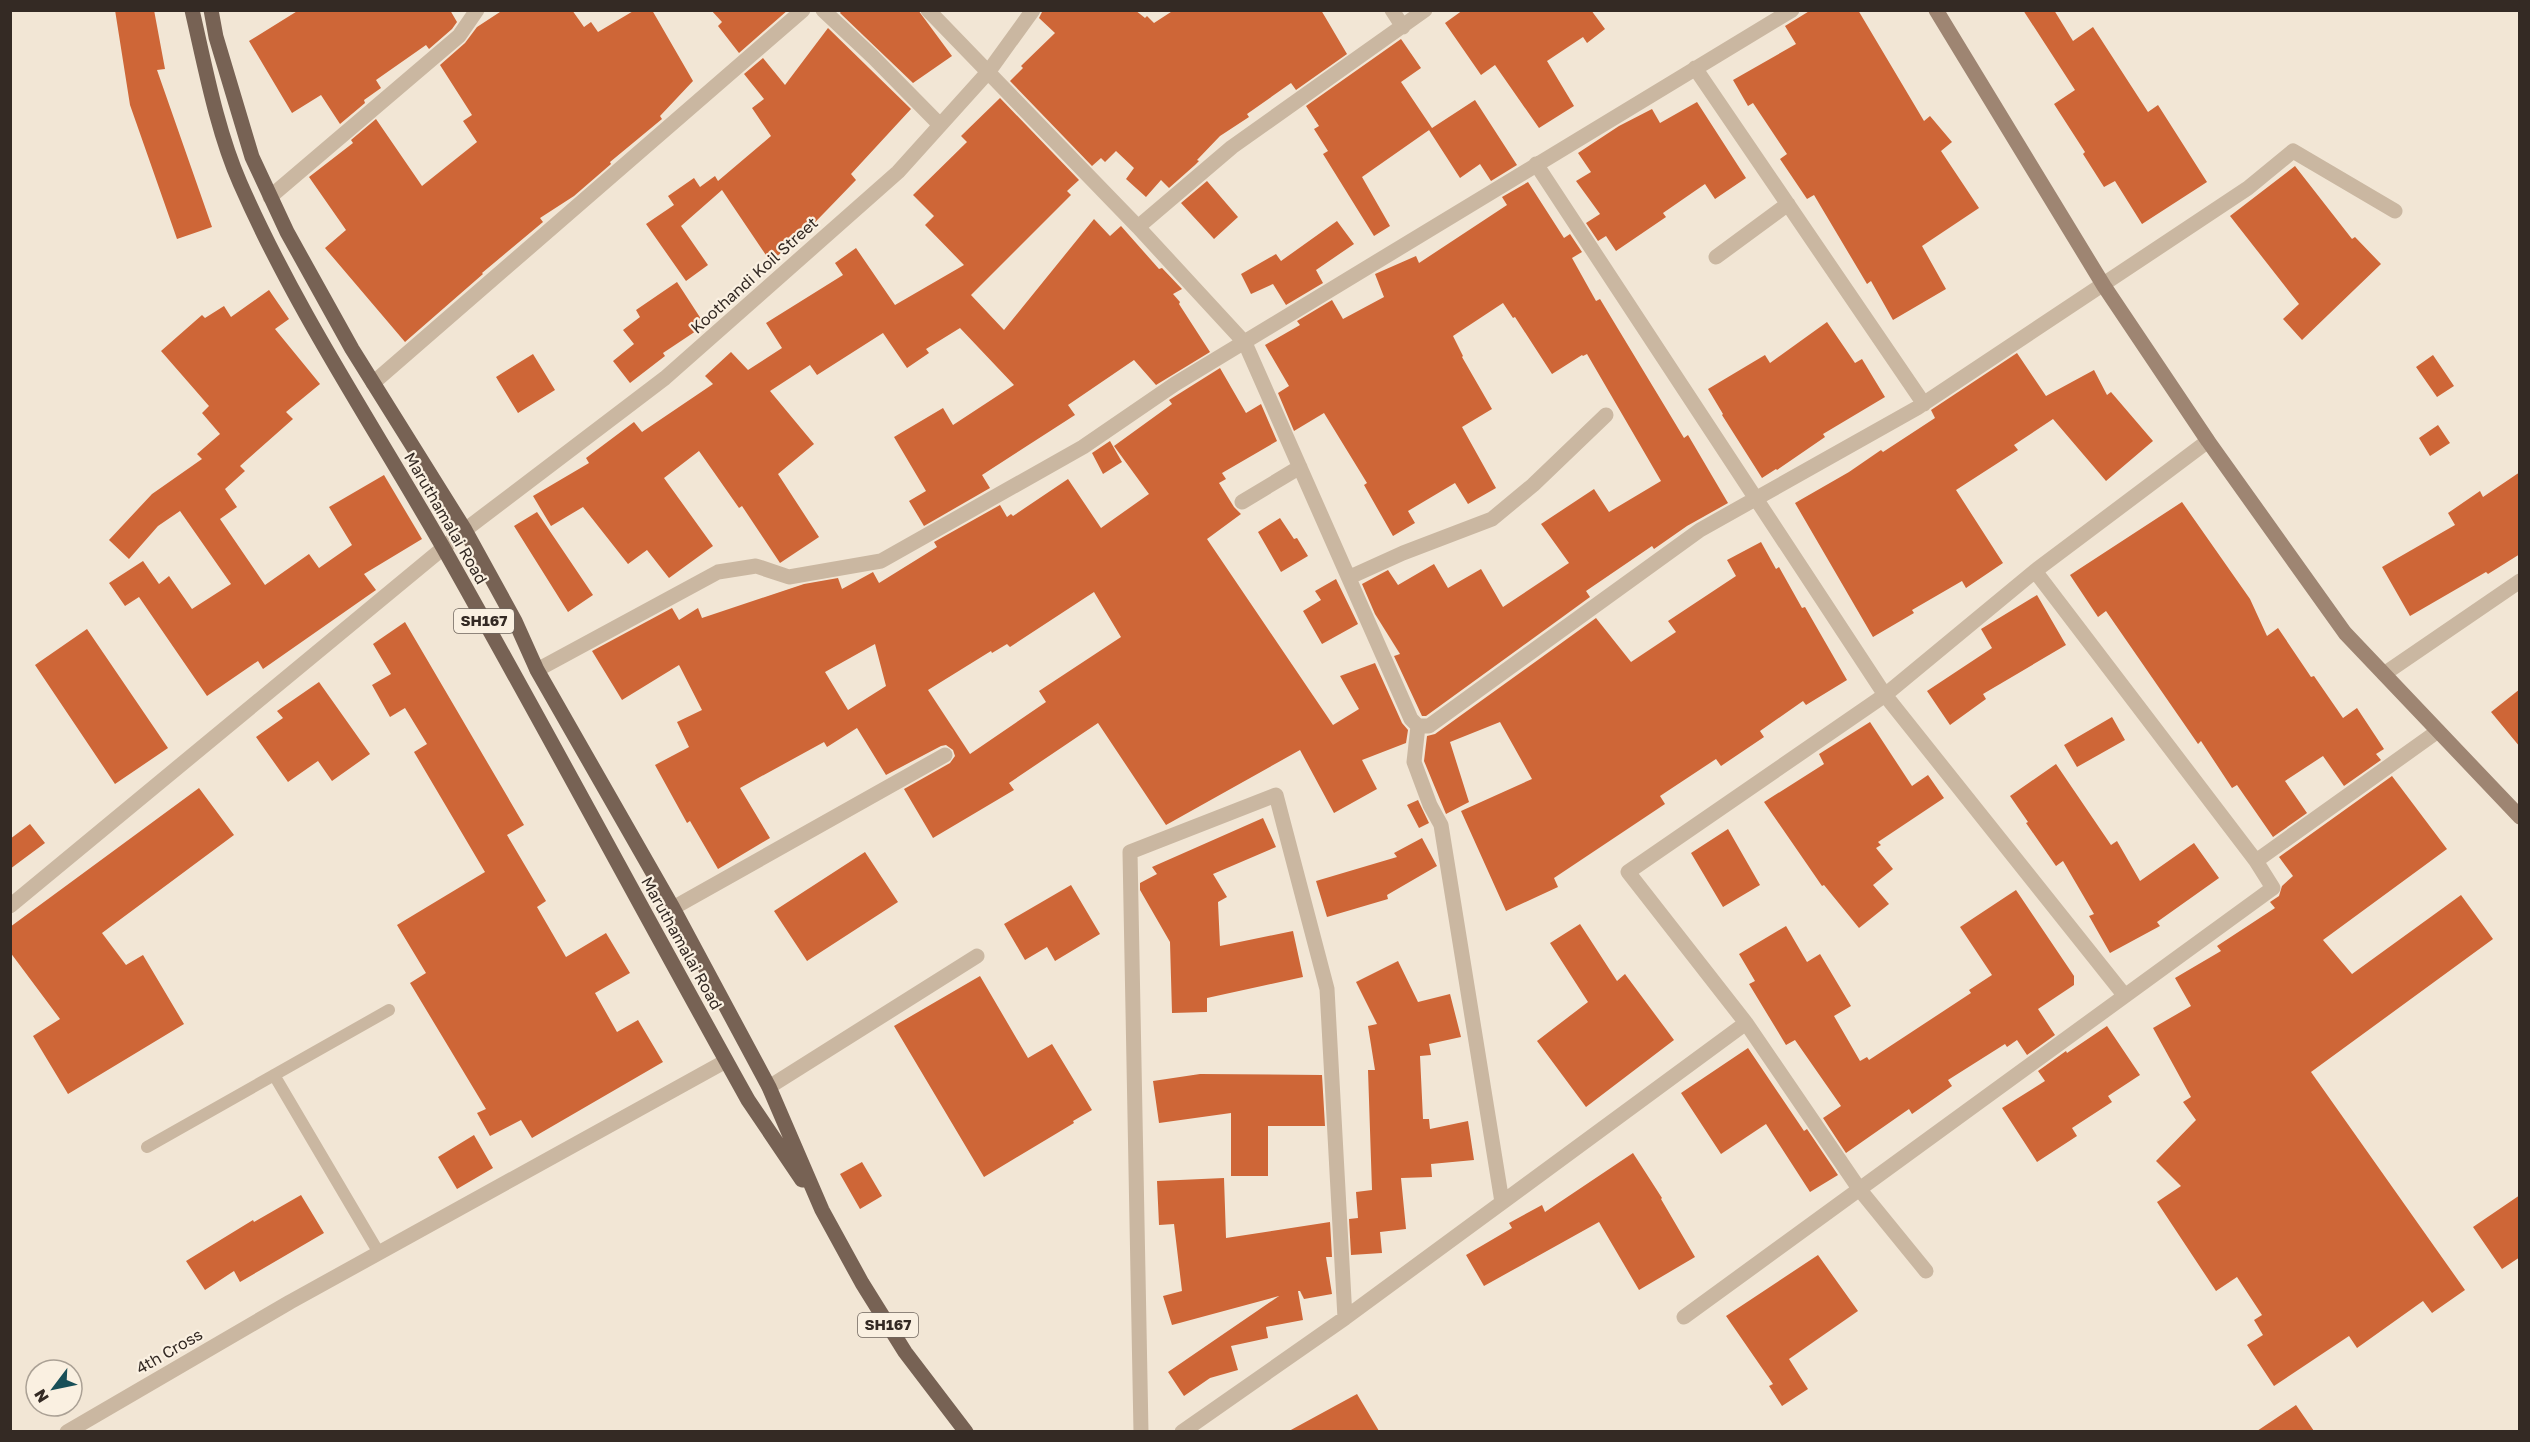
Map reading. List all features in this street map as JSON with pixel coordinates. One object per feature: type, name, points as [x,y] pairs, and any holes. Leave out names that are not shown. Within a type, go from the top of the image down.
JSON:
[{"type":"main road","name":"Maruthamalai Road","points":[[192,10],[215,107],[238,180],[277,259],[443,548],[748,1100],[822,1210],[862,1283],[905,1352],[966,1431]]},
{"type":"main road","name":"Maruthamalai Road","points":[[211,10],[216,37],[252,158],[292,242],[374,383],[465,530],[515,621],[537,669],[673,908],[769,1087],[822,1210]]},
{"type":"main road","points":[[1936,10],[2104,286],[2208,441],[2345,633],[2520,817]]},
{"type":"street","points":[[270,197],[459,36],[477,10]]},
{"type":"street","points":[[374,383],[803,10]]},
{"type":"street","points":[[823,10],[940,125]]},
{"type":"street","points":[[928,10],[1138,227],[1245,343],[1411,718],[1418,726],[1414,762],[1430,805],[1441,825],[1502,1203]]},
{"type":"street","name":"Koothandi Koil Street","points":[[10,906],[465,530],[665,378],[898,172],[989,71],[1033,10]]},
{"type":"street","points":[[1392,10],[1403,27]]},
{"type":"street","points":[[1138,227],[1232,147],[1425,10]]},
{"type":"street","points":[[537,669],[718,572],[756,567],[789,577],[880,561],[1083,447],[1175,384],[1792,10]]},
{"type":"street","points":[[1695,68],[1924,404]]},
{"type":"street","points":[[1418,726],[1429,726],[1459,706],[1700,530],[1924,404],[2104,286],[2248,188],[2293,150],[2396,211]]},
{"type":"street","points":[[1536,164],[1885,694],[2125,996]]},
{"type":"street","points":[[1716,257],[1788,204]]},
{"type":"street","points":[[1350,577],[1402,553],[1492,519],[1533,485],[1606,415]]},
{"type":"street","points":[[1926,1271],[1860,1190],[1746,1023],[1628,872],[1885,694],[2035,571],[2208,441]]},
{"type":"street","points":[[1242,502],[1300,467]]},
{"type":"street","points":[[1684,1317],[2273,888],[2256,861],[2035,571]]},
{"type":"street","points":[[2384,674],[2520,581]]},
{"type":"street","points":[[2256,861],[2438,731]]},
{"type":"street","points":[[673,908],[945,755]]},
{"type":"street","points":[[1141,1431],[1130,852],[1276,795],[1327,989],[1345,1318]]},
{"type":"street","points":[[769,1087],[977,956]]},
{"type":"street","points":[[1182,1431],[1345,1318],[1746,1023]]},
{"type":"street","name":"4th Cross","points":[[67,1431],[290,1302],[726,1061]]},
{"type":"lane","points":[[147,1147],[389,1010]]},
{"type":"lane","points":[[274,1075],[379,1253]]},
{"type":"building","points":[[115,10],[154,10],[165,69],[157,70],[212,227],[177,239],[130,105]]},
{"type":"building","points":[[299,10],[450,10],[457,22],[429,49],[426,45],[376,80],[381,88],[364,100],[365,103],[340,124],[321,95],[292,113],[249,41]]},
{"type":"building","points":[[503,10],[572,10],[584,27],[591,22],[598,32],[635,10],[652,10],[693,81],[660,116],[662,119],[610,162],[611,164],[574,196],[540,218],[543,222],[405,342],[325,248],[346,230],[309,177],[353,143],[351,140],[376,119],[422,186],[477,142],[463,121],[472,115],[440,65],[465,43],[477,27]]},
{"type":"building","points":[[711,10],[788,10],[739,53],[718,26],[722,22]]},
{"type":"building","points":[[842,10],[918,10],[952,56],[913,83],[840,13]]},
{"type":"building","points":[[1043,10],[1135,10],[1145,18],[1147,16],[1154,23],[1174,10],[1321,10],[1347,54],[1296,90],[1291,83],[1247,114],[1249,117],[1220,136],[1197,160],[1199,161],[1169,188],[1161,180],[1146,197],[1126,179],[1134,168],[1116,151],[1105,162],[1101,158],[1092,166],[1010,81],[1023,68],[1021,66],[1055,33],[1039,18]]},
{"type":"building","points":[[1463,10],[1591,10],[1605,29],[1587,43],[1583,37],[1547,61],[1574,106],[1539,128],[1495,65],[1481,75],[1445,23]]},
{"type":"building","points":[[1811,10],[1858,10],[1924,121],[1930,116],[1952,142],[1941,151],[1979,208],[1922,246],[1946,289],[1893,320],[1871,281],[1867,284],[1814,195],[1807,199],[1780,159],[1787,154],[1753,103],[1748,106],[1733,80],[1796,44],[1785,26]]},
{"type":"building","points":[[2023,10],[2054,10],[2073,41],[2093,27],[2148,112],[2158,105],[2207,182],[2142,224],[2115,181],[2104,187],[2054,104],[2075,90]]},
{"type":"building","points":[[828,28],[911,109],[851,174],[856,180],[794,244],[770,261],[722,190],[681,226],[708,265],[686,281],[646,224],[674,205],[668,196],[694,178],[700,187],[715,176],[718,181],[771,136],[752,108],[764,99],[744,74],[763,58],[785,85]]},
{"type":"building","points":[[1401,39],[1421,68],[1401,82],[1432,128],[1362,177],[1390,226],[1374,236],[1323,154],[1328,151],[1314,129],[1319,126],[1306,106]]},
{"type":"building","points":[[1000,98],[1079,180],[1067,191],[1071,195],[971,295],[1004,330],[1094,219],[1110,236],[1121,226],[1159,269],[1162,268],[1182,289],[1173,294],[1210,352],[1156,385],[1134,360],[1068,405],[1075,415],[982,475],[990,488],[924,526],[909,501],[926,491],[894,437],[943,408],[953,425],[1014,385],[960,328],[926,349],[929,353],[907,368],[883,333],[817,375],[810,365],[770,391],[814,444],[778,474],[819,537],[780,563],[742,506],[739,508],[699,451],[664,478],[713,546],[669,578],[647,550],[628,564],[583,507],[551,526],[533,496],[589,463],[586,458],[634,422],[642,432],[713,384],[705,376],[731,352],[748,370],[782,348],[766,323],[843,275],[835,263],[856,248],[895,305],[964,265],[925,225],[934,216],[913,195],[967,142],[961,136]]},
{"type":"building","points":[[1475,100],[1517,165],[1491,181],[1480,164],[1460,178],[1429,130]]},
{"type":"building","points":[[1697,102],[1746,178],[1715,199],[1705,184],[1663,213],[1666,217],[1616,251],[1606,236],[1598,241],[1586,223],[1600,214],[1576,181],[1591,172],[1578,153],[1619,126],[1652,109],[1660,123]]},
{"type":"building","points":[[2295,166],[2352,239],[2355,237],[2381,264],[2302,340],[2283,319],[2299,304],[2230,216]]},
{"type":"building","points":[[1207,181],[1238,217],[1214,239],[1181,203]]},
{"type":"building","points":[[1528,182],[1564,238],[1570,234],[1582,252],[1572,258],[1596,301],[1600,299],[1684,438],[1688,435],[1728,503],[1687,526],[1654,549],[1652,546],[1586,591],[1590,597],[1426,716],[1422,716],[1394,656],[1400,654],[1375,614],[1362,584],[1388,570],[1398,585],[1434,564],[1448,588],[1481,569],[1503,607],[1569,563],[1541,524],[1594,489],[1609,512],[1661,481],[1587,354],[1552,374],[1515,317],[1513,318],[1503,303],[1453,336],[1462,357],[1492,409],[1462,427],[1496,488],[1468,504],[1455,483],[1408,511],[1415,523],[1393,536],[1364,485],[1367,483],[1324,413],[1294,431],[1278,393],[1289,386],[1265,345],[1300,325],[1297,321],[1332,300],[1343,319],[1384,297],[1375,274],[1416,256],[1419,263],[1507,205],[1502,197]]},
{"type":"building","points":[[1337,221],[1354,244],[1316,270],[1323,283],[1286,305],[1273,284],[1251,294],[1241,274],[1276,254],[1281,261]]},
{"type":"building","points":[[677,282],[705,325],[663,353],[665,356],[630,383],[613,361],[634,344],[623,330],[640,317],[636,310]]},
{"type":"building","points":[[269,290],[289,319],[275,329],[320,384],[286,412],[293,419],[240,466],[245,471],[225,489],[237,507],[220,519],[265,585],[309,554],[319,568],[352,545],[329,507],[384,475],[422,539],[364,574],[376,590],[263,669],[258,661],[207,696],[139,597],[125,606],[109,583],[143,561],[159,584],[169,576],[192,609],[231,584],[180,511],[158,526],[129,559],[109,540],[152,494],[202,459],[197,454],[220,434],[202,413],[209,406],[161,351],[202,315],[205,318],[224,306],[231,317]]},
{"type":"building","points":[[1827,322],[1855,363],[1862,359],[1885,397],[1823,434],[1825,437],[1762,478],[1708,389],[1765,355],[1770,363]]},
{"type":"building","points":[[2017,353],[2046,396],[2094,370],[2107,395],[2111,392],[2153,441],[2106,481],[2053,419],[2014,445],[2018,450],[1956,490],[2003,563],[1966,588],[1962,581],[1912,610],[1914,613],[1873,637],[1795,503],[1849,472],[1881,450],[1883,452],[1935,418],[1931,410]]},
{"type":"building","points":[[533,354],[555,390],[518,413],[496,377]]},
{"type":"building","points":[[2433,355],[2454,386],[2437,397],[2416,367]]},
{"type":"building","points":[[1220,368],[1246,413],[1261,404],[1277,441],[1222,473],[1226,479],[1219,483],[1241,514],[1207,539],[1333,725],[1359,709],[1340,676],[1375,663],[1402,723],[1408,730],[1406,743],[1362,760],[1377,789],[1334,813],[1300,750],[1166,825],[1098,723],[1009,783],[1014,790],[933,838],[904,789],[950,763],[955,756],[953,750],[946,745],[941,746],[886,775],[857,728],[827,747],[824,742],[740,788],[770,838],[718,869],[690,821],[687,823],[655,765],[689,747],[677,722],[702,710],[679,665],[622,700],[592,651],[672,608],[679,620],[698,608],[702,618],[804,584],[838,578],[842,589],[873,572],[879,583],[937,547],[934,542],[1000,505],[1007,517],[1011,514],[1013,516],[1068,479],[1101,528],[1149,494],[1114,446],[1172,404],[1169,400]],"holes":[[[1094,592],[1121,637],[1039,691],[1046,702],[970,754],[928,690],[991,651],[992,653],[1007,644],[1010,647]],[[875,644],[886,686],[848,710],[825,672]]]},
{"type":"building","points":[[2438,425],[2450,443],[2430,456],[2419,438]]},
{"type":"building","points":[[1110,441],[1122,462],[1103,474],[1092,453]]},
{"type":"building","points":[[2520,472],[2520,554],[2410,616],[2382,567],[2455,525],[2448,513],[2480,491],[2483,497]]},
{"type":"building","points":[[2182,502],[2250,599],[2267,636],[2278,628],[2311,677],[2314,676],[2343,718],[2357,708],[2384,749],[2376,754],[2381,760],[2344,786],[2323,756],[2285,781],[2307,813],[2273,837],[2237,785],[2232,788],[2201,741],[2198,744],[2106,611],[2098,617],[2070,575]]},
{"type":"building","points":[[537,512],[593,595],[568,612],[514,526]]},
{"type":"building","points":[[1280,518],[1294,539],[1297,538],[1308,556],[1281,572],[1258,532]]},
{"type":"building","points":[[1761,542],[1776,569],[1779,567],[1802,608],[1805,607],[1847,680],[1806,705],[1803,701],[1760,731],[1764,737],[1721,766],[1716,759],[1660,796],[1665,804],[1554,878],[1558,887],[1506,911],[1461,811],[1532,779],[1500,722],[1450,742],[1469,802],[1446,814],[1424,761],[1427,736],[1435,734],[1596,618],[1631,662],[1676,632],[1668,621],[1736,576],[1727,560]]},
{"type":"building","points":[[1336,579],[1358,624],[1322,644],[1303,611],[1321,600],[1315,591]]},
{"type":"building","points":[[2037,595],[2066,645],[1983,694],[1986,699],[1950,725],[1927,691],[1992,648],[1981,629]]},
{"type":"building","points":[[405,622],[524,825],[507,835],[546,901],[537,907],[566,957],[606,933],[630,973],[595,993],[617,1032],[638,1020],[663,1062],[532,1138],[521,1120],[490,1136],[477,1113],[486,1109],[410,983],[426,973],[397,925],[485,872],[414,752],[427,744],[405,708],[390,717],[372,685],[391,674],[373,644]]},
{"type":"building","points":[[87,629],[168,748],[115,784],[35,665]]},
{"type":"building","points":[[319,682],[370,754],[332,781],[318,761],[288,782],[256,737],[283,718],[277,711]]},
{"type":"building","points":[[2520,689],[2520,747],[2491,712]]},
{"type":"building","points":[[2112,717],[2125,740],[2077,767],[2064,745]]},
{"type":"building","points":[[1870,722],[1912,786],[1928,775],[1944,798],[1878,842],[1881,845],[1876,848],[1893,869],[1873,885],[1889,904],[1859,928],[1824,885],[1822,886],[1764,802],[1824,764],[1819,754]]},
{"type":"building","points":[[2056,764],[2111,845],[2117,841],[2140,881],[2194,843],[2219,878],[2157,922],[2160,926],[2110,953],[2089,916],[2094,914],[2063,861],[2056,866],[2010,796]]},
{"type":"building","points":[[2392,776],[2447,849],[2323,940],[2352,974],[2461,895],[2493,939],[2311,1072],[2465,1290],[2432,1313],[2423,1301],[2357,1348],[2349,1336],[2274,1386],[2247,1345],[2263,1335],[2254,1320],[2262,1315],[2237,1277],[2216,1291],[2157,1202],[2181,1186],[2156,1161],[2196,1120],[2183,1102],[2191,1097],[2153,1028],[2191,1006],[2175,978],[2221,951],[2217,946],[2275,908],[2270,902],[2279,896],[2282,886],[2293,876],[2279,857]]},
{"type":"building","points":[[199,788],[234,835],[102,933],[126,965],[143,955],[184,1024],[68,1094],[33,1036],[60,1019],[10,952],[10,927]]},
{"type":"building","points":[[1418,800],[1429,823],[1419,828],[1407,805]]},
{"type":"building","points":[[1263,818],[1276,847],[1213,874],[1227,897],[1218,902],[1220,946],[1293,931],[1303,977],[1207,998],[1207,1012],[1172,1013],[1170,942],[1140,890],[1140,883],[1157,874],[1152,867]]},
{"type":"building","points":[[30,824],[45,843],[10,869],[10,839]]},
{"type":"building","points":[[1728,829],[1760,885],[1723,907],[1691,853]]},
{"type":"building","points":[[1422,838],[1437,866],[1387,895],[1388,899],[1327,917],[1316,881],[1397,857],[1394,853]]},
{"type":"building","points":[[865,852],[898,902],[807,961],[774,911]]},
{"type":"building","points":[[1071,885],[1100,934],[1055,961],[1047,947],[1025,960],[1004,924]]},
{"type":"building","points":[[2016,890],[2074,976],[2074,985],[2038,1009],[2055,1035],[2027,1055],[2017,1040],[2007,1047],[2005,1044],[1948,1080],[1952,1086],[1912,1114],[1909,1109],[1846,1153],[1823,1118],[1841,1106],[1795,1040],[1786,1045],[1749,984],[1755,981],[1739,954],[1786,926],[1807,962],[1820,954],[1851,1006],[1834,1016],[1860,1061],[1867,1057],[1869,1060],[1971,993],[1969,990],[1992,975],[1960,927]]},
{"type":"building","points":[[1580,924],[1617,981],[1625,974],[1674,1040],[1586,1107],[1537,1041],[1588,1002],[1550,943]]},
{"type":"building","points":[[1398,961],[1418,1002],[1450,994],[1461,1037],[1429,1044],[1431,1055],[1420,1056],[1423,1119],[1429,1119],[1430,1129],[1468,1121],[1474,1160],[1431,1164],[1432,1177],[1401,1178],[1406,1229],[1380,1232],[1382,1253],[1351,1255],[1349,1219],[1358,1218],[1356,1192],[1372,1190],[1368,1070],[1375,1070],[1368,1026],[1377,1024],[1356,982]]},
{"type":"building","points":[[980,976],[1028,1058],[1052,1044],[1092,1110],[984,1177],[894,1026]]},
{"type":"building","points":[[2107,1026],[2140,1075],[2108,1096],[2112,1102],[2072,1128],[2077,1136],[2037,1162],[2002,1108],[2045,1081],[2038,1071]]},
{"type":"building","points":[[1748,1048],[1804,1131],[1807,1129],[1838,1175],[1810,1192],[1766,1124],[1721,1154],[1681,1093]]},
{"type":"building","points":[[1200,1074],[1322,1075],[1325,1126],[1268,1126],[1268,1176],[1231,1176],[1231,1113],[1159,1123],[1153,1081]]},
{"type":"building","points":[[474,1135],[493,1168],[457,1189],[438,1157]]},
{"type":"building","points":[[1633,1153],[1662,1198],[1695,1257],[1639,1290],[1599,1222],[1484,1286],[1466,1255],[1512,1228],[1509,1223],[1542,1205],[1545,1212]]},
{"type":"building","points":[[862,1162],[882,1196],[860,1209],[840,1174]]},
{"type":"building","points":[[1224,1178],[1226,1238],[1330,1222],[1332,1257],[1326,1257],[1332,1294],[1304,1299],[1298,1291],[1303,1320],[1266,1327],[1268,1338],[1231,1346],[1238,1370],[1210,1378],[1184,1396],[1168,1372],[1279,1296],[1172,1325],[1163,1296],[1182,1291],[1174,1224],[1159,1225],[1157,1181]]},
{"type":"building","points":[[301,1195],[324,1233],[240,1282],[234,1271],[205,1290],[186,1261],[253,1220],[254,1222]]},
{"type":"building","points":[[2520,1195],[2520,1257],[2502,1269],[2473,1227]]},
{"type":"building","points":[[1818,1255],[1858,1311],[1789,1359],[1808,1389],[1782,1406],[1769,1386],[1773,1384],[1726,1316]]},
{"type":"building","points":[[1357,1394],[1379,1431],[1289,1431]]},
{"type":"building","points":[[2296,1405],[2314,1431],[2257,1431]]}]
